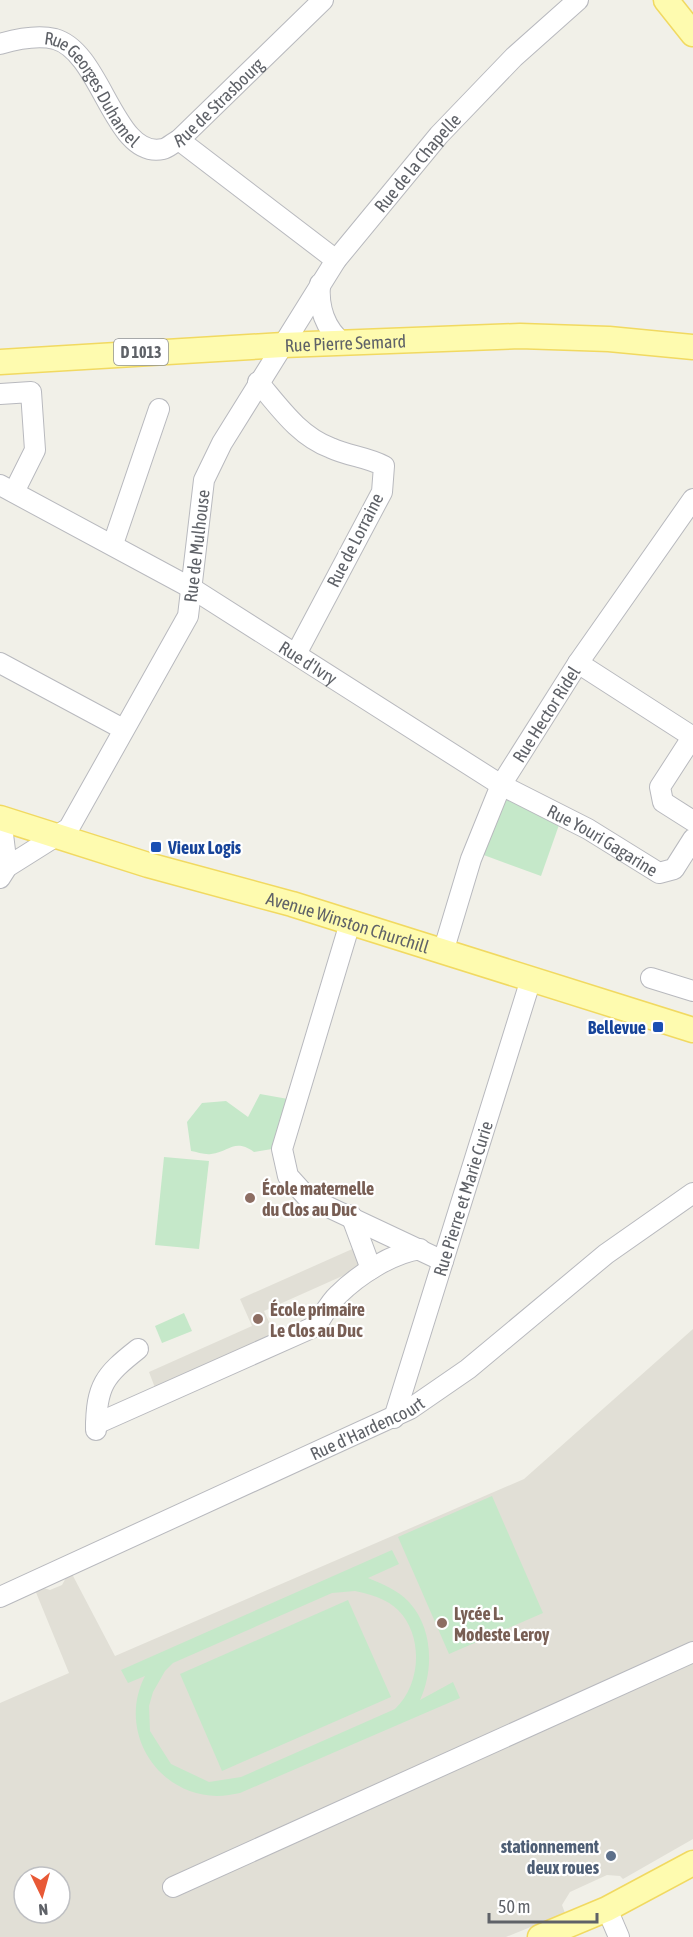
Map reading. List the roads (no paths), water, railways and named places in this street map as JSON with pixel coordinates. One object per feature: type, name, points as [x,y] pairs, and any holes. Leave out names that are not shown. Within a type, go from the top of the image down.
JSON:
[{"type":"main road","points":[[666,0],[693,34]]},
{"type":"main road","name":"Rue Pierre Semard","points":[[0,362],[283,345],[520,336],[693,346]]},
{"type":"main road","name":"Avenue Winston Churchill","points":[[0,818],[350,923],[693,1030]]},
{"type":"main road","points":[[540,1937],[607,1909],[693,1863]]},
{"type":"street","name":"Rue de Strasbourg","points":[[323,0],[179,140],[336,260]]},
{"type":"street","name":"Rue de la Chapelle","points":[[283,345],[336,260],[439,135],[514,57],[578,0]]},
{"type":"street","name":"Rue Georges Duhamel","points":[[0,44],[35,37],[55,39],[67,45],[86,64],[126,132],[140,146],[162,149],[179,140]]},
{"type":"street","points":[[321,284],[318,300],[326,323],[343,343]]},
{"type":"street","name":"Rue de Mulhouse","points":[[3,872],[69,828],[188,616],[193,589],[198,516],[204,480],[222,443],[283,345]]},
{"type":"street","name":"Rue de Lorraine","points":[[258,382],[293,423],[313,440],[344,453],[371,459],[384,466],[382,492],[296,654]]},
{"type":"street","points":[[0,394],[31,392],[34,450],[7,489]]},
{"type":"street","points":[[113,544],[159,409]]},
{"type":"street","name":"Rue d'Ivry","points":[[7,489],[193,589],[501,785]]},
{"type":"street","name":"Rue Hector Ridel","points":[[443,952],[471,859],[501,785],[578,663],[693,499]]},
{"type":"street","points":[[0,663],[123,729]]},
{"type":"street","points":[[578,663],[693,736],[660,788],[663,802],[693,821]]},
{"type":"street","name":"Rue Youri Gagarine","points":[[501,785],[588,829],[659,873],[674,869],[693,839]]},
{"type":"street","points":[[0,818],[3,872]]},
{"type":"street","points":[[350,923],[282,1149],[288,1176],[307,1197],[351,1215],[443,1261]]},
{"type":"street","points":[[651,978],[693,991]]},
{"type":"street","name":"Rue Pierre et Marie Curie","points":[[394,1418],[531,979]]},
{"type":"street","name":"Rue d'Hardencourt","points":[[0,1597],[394,1418],[441,1389],[606,1254],[693,1193]]},
{"type":"street","points":[[351,1215],[371,1269]]},
{"type":"street","points":[[138,1349],[110,1371],[100,1392],[96,1427],[316,1326],[338,1295],[371,1269],[409,1251],[420,1249]]},
{"type":"street","points":[[173,1887],[693,1652]]},
{"type":"street","points":[[607,1909],[619,1937]]},
{"type":"place","name":"Vieux Logis","points":[[156,847]]},
{"type":"place","name":"Bellevue","points":[[658,1027]]},
{"type":"place","name":"École maternelle du Clos au Duc","points":[[250,1198]]},
{"type":"place","name":"École primaire Le Clos au Duc","points":[[258,1319]]},
{"type":"place","name":"Lycée L. Modeste Leroy","points":[[442,1623]]},
{"type":"place","name":"stationnement deux roues","points":[[611,1856]]}]
